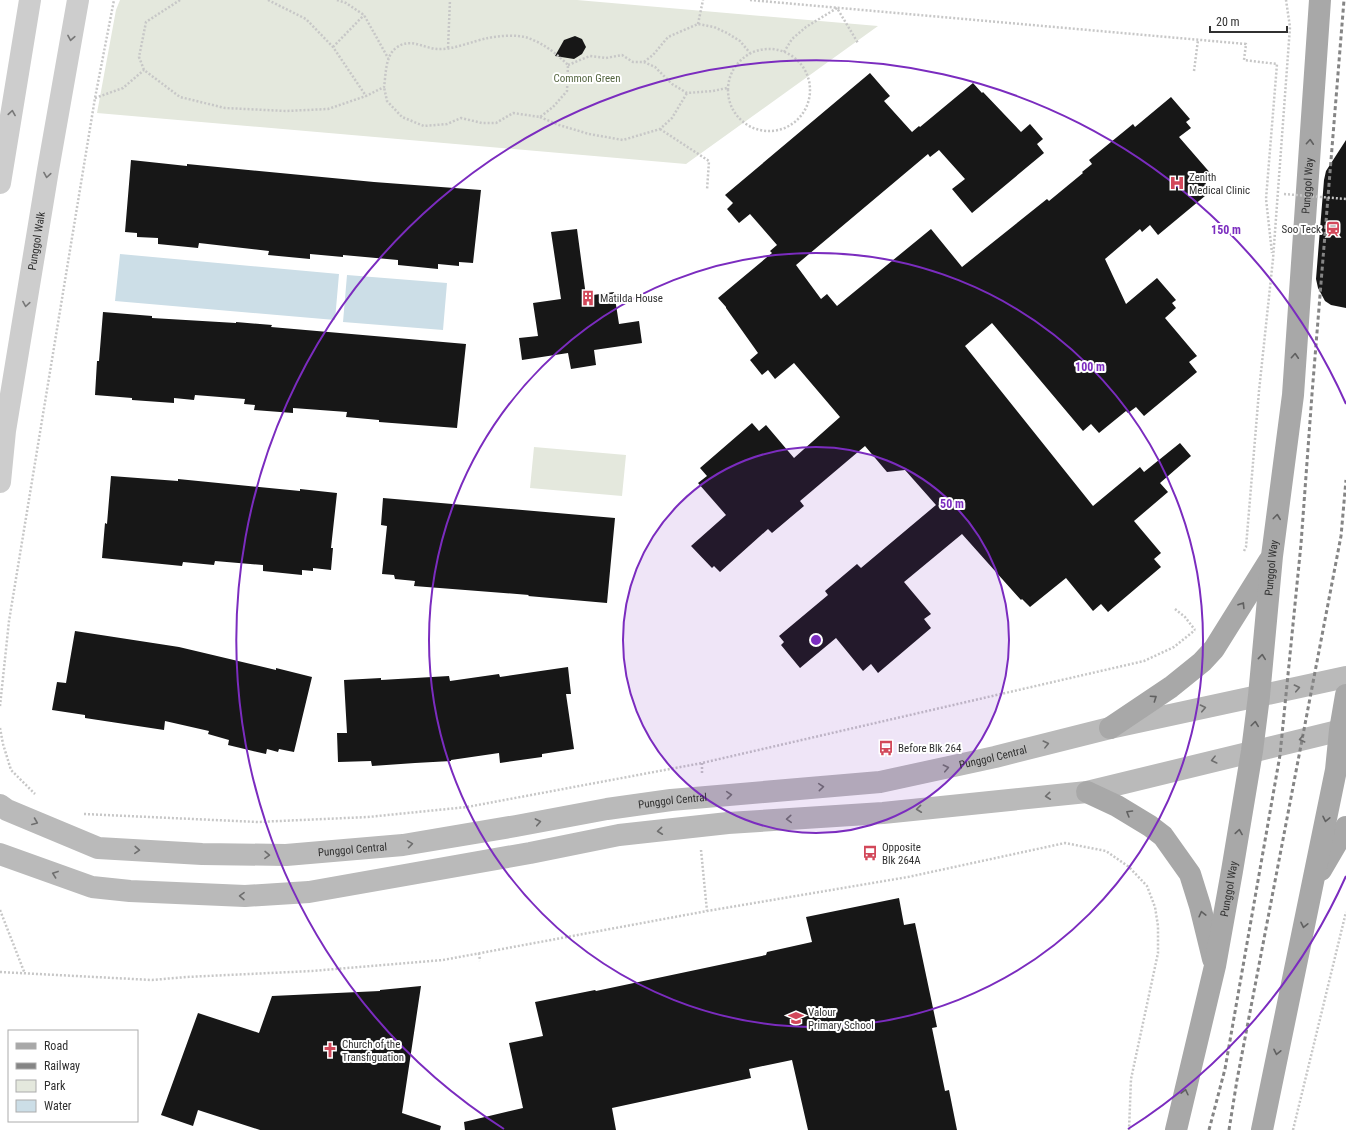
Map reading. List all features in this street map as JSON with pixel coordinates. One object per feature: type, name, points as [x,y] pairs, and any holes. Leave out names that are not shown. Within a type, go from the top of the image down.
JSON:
[{"type":"main road","name":"Punggol Way","points":[[1176,1130],[1215,966],[1252,751],[1259,696],[1272,556],[1293,395],[1320,0]]},
{"type":"main road","points":[[1110,728],[1171,687],[1202,662],[1214,649],[1272,556]]},
{"type":"main road","name":"Punggol Central","points":[[0,805],[7,810],[98,848],[202,854],[286,855],[403,845],[606,809],[670,800],[880,782],[995,757],[1110,728],[1346,677]]},
{"type":"main road","points":[[1262,1130],[1336,770],[1343,730],[1346,695]]},
{"type":"main road","points":[[0,854],[92,887],[130,891],[245,896],[309,892],[619,836],[728,823],[883,813],[1087,792],[1343,730]]},
{"type":"main road","points":[[1087,792],[1116,806],[1150,826],[1163,836],[1190,874],[1200,906],[1215,966]]},
{"type":"main road","points":[[1311,887],[1346,827]]},
{"type":"street","points":[[0,183],[30,0]]},
{"type":"street","name":"Punggol Walk","points":[[0,482],[5,431],[45,185],[78,0]]},
{"type":"path","points":[[0,706],[9,621],[95,98],[114,0]]},
{"type":"path","points":[[180,0],[146,22],[139,57],[144,70],[180,98],[225,108],[286,110],[328,109],[366,96],[384,87]]},
{"type":"path","points":[[268,0],[306,19],[333,47],[366,96]]},
{"type":"path","points":[[337,0],[346,3],[364,15],[388,58]]},
{"type":"path","points":[[448,48],[450,0]]},
{"type":"path","points":[[698,24],[703,0]]},
{"type":"path","points":[[750,0],[1246,44],[1244,60],[1277,64],[1266,199],[1273,259]]},
{"type":"path","points":[[1243,554],[1246,547],[1259,391],[1273,259],[1290,27],[1286,0]]},
{"type":"path","points":[[837,8],[858,43]]},
{"type":"path","points":[[784,52],[792,39],[806,27],[837,8]]},
{"type":"path","points":[[333,47],[364,15]]},
{"type":"path","points":[[644,62],[653,55],[668,37],[698,24],[714,27],[727,33],[740,41],[750,53]]},
{"type":"path","points":[[540,117],[553,107],[568,91],[568,65],[558,55],[527,37],[507,36],[488,38],[468,44],[438,49],[420,44],[406,43],[396,48],[388,58],[384,87],[387,101],[402,117],[424,126],[447,124],[461,118],[482,123],[496,123],[513,113],[540,117],[559,125],[589,134],[623,140],[660,129],[672,118],[687,93]]},
{"type":"path","points":[[1194,71],[1198,40]]},
{"type":"path","points":[[773,49],[784,52],[795,59],[804,68],[809,80],[810,93],[807,105],[801,116],[791,125],[779,130],[766,131],[754,128],[743,122],[734,112],[729,101],[727,88],[729,77],[734,68],[750,53],[773,49]]},
{"type":"path","points":[[568,65],[590,56],[606,58],[622,55],[632,62],[644,62],[655,67],[672,84],[687,93],[713,91],[727,88]]},
{"type":"path","points":[[95,98],[123,88],[144,70]]},
{"type":"path","points":[[660,129],[709,161],[707,190]]},
{"type":"path","points":[[1284,194],[1346,199]]},
{"type":"path","points":[[1273,259],[1279,259]]},
{"type":"path","points":[[1175,609],[1185,617],[1195,630]]},
{"type":"path","points":[[82,814],[258,822],[368,817],[467,807],[702,763],[1144,661],[1174,647],[1201,626]]},
{"type":"path","points":[[0,728],[11,770],[34,794],[41,797]]},
{"type":"path","points":[[0,972],[152,980],[186,976],[319,971],[443,960],[707,911],[908,877],[1065,843],[1106,851],[1129,866],[1147,886],[1155,907],[1158,926],[1158,953],[1132,1079],[1129,1130]]},
{"type":"path","points":[[0,910],[25,974]]},
{"type":"path","points":[[1292,1130],[1346,912]]},
{"type":"path","points":[[479,953],[480,961]]},
{"type":"green space","name":"Common Green","points":[[120,0],[577,0],[878,26],[686,164],[97,113],[116,10]]},
{"type":"green space","points":[[534,447],[626,455],[622,496],[530,488]]},
{"type":"water","points":[[120,254],[339,274],[335,320],[115,301]]},
{"type":"water","points":[[347,275],[447,283],[443,330],[343,322]]},
{"type":"building","points":[[575,36],[582,39],[586,47],[582,54],[574,59],[555,56],[564,40]]},
{"type":"building","points":[[870,73],[890,96],[884,101],[912,132],[973,83],[1021,132],[1030,124],[1043,139],[1037,144],[1044,153],[972,213],[952,189],[965,179],[939,150],[930,157],[928,154],[796,265],[821,299],[827,294],[837,306],[931,229],[962,267],[1047,199],[1049,201],[1092,164],[1089,160],[1133,124],[1135,127],[1171,97],[1190,119],[1186,122],[1191,128],[1179,137],[1212,175],[1204,181],[1211,191],[1158,235],[1150,225],[1142,232],[1140,229],[1105,259],[1126,304],[1157,278],[1176,300],[1172,303],[1176,308],[1165,318],[1197,356],[1189,362],[1197,372],[1144,416],[1136,407],[1128,413],[1126,411],[1099,433],[1091,424],[1083,431],[992,323],[965,346],[1093,506],[1140,467],[1144,472],[1180,443],[1191,456],[1160,483],[1168,492],[1134,521],[1161,553],[1154,559],[1161,567],[1108,612],[1101,604],[1093,611],[1066,578],[1030,607],[1022,599],[1021,600],[962,534],[904,582],[931,614],[924,619],[931,628],[878,673],[871,664],[863,671],[836,638],[800,668],[781,645],[784,642],[779,636],[828,595],[825,591],[857,564],[861,568],[936,505],[905,470],[887,472],[865,446],[800,501],[804,506],[772,533],[768,529],[720,572],[714,566],[712,568],[691,546],[726,515],[698,483],[707,476],[700,468],[752,423],[759,431],[766,425],[794,458],[840,417],[794,363],[775,379],[768,370],[762,375],[750,360],[758,353],[718,298],[772,253],[770,251],[777,245],[750,214],[739,223],[727,209],[733,203],[725,195]]},
{"type":"building","name":"Soo Teck","points":[[1346,140],[1346,308],[1331,305],[1325,301],[1318,288],[1316,279],[1324,180],[1326,171]]},
{"type":"building","points":[[131,160],[481,190],[473,263],[459,262],[459,266],[438,264],[438,269],[398,265],[398,260],[343,255],[343,257],[310,254],[310,259],[268,255],[269,251],[199,243],[198,248],[158,244],[158,238],[137,237],[137,233],[125,232]]},
{"type":"building","name":"Matilda House","points":[[577,229],[586,296],[614,292],[619,324],[639,321],[642,343],[594,350],[596,365],[571,369],[568,353],[522,360],[519,338],[538,336],[533,303],[561,299],[551,232]]},
{"type":"building","points":[[103,312],[152,316],[152,318],[272,325],[271,327],[466,344],[457,428],[379,422],[379,420],[346,417],[347,412],[293,408],[293,413],[254,410],[255,405],[244,404],[245,399],[195,395],[194,400],[174,398],[174,403],[132,400],[132,398],[95,395],[97,361],[99,361]]},
{"type":"building","points":[[111,476],[178,481],[178,479],[300,491],[300,489],[337,493],[331,548],[333,548],[331,570],[313,568],[313,571],[302,570],[302,575],[263,571],[263,565],[215,561],[214,565],[183,562],[182,566],[102,558],[105,523],[107,524]]},
{"type":"building","points":[[383,498],[615,518],[607,603],[414,586],[415,581],[395,579],[394,575],[382,574],[387,526],[381,525]]},
{"type":"building","points":[[75,631],[179,647],[312,677],[294,752],[279,749],[278,752],[267,749],[266,754],[228,745],[229,740],[208,734],[209,731],[165,721],[164,730],[85,718],[85,715],[52,710],[57,682],[66,683]]},
{"type":"building","points":[[568,667],[571,694],[566,694],[574,749],[542,754],[542,757],[500,763],[499,753],[451,761],[372,766],[371,761],[338,762],[337,733],[347,733],[344,680],[381,678],[381,680],[449,676],[450,681],[499,674],[500,677]]},
{"type":"building","points":[[899,898],[904,925],[915,923],[937,1027],[932,1028],[945,1091],[949,1090],[957,1130],[808,1130],[792,1060],[749,1069],[751,1078],[612,1108],[616,1130],[465,1130],[464,1122],[523,1108],[509,1043],[543,1036],[535,1002],[596,991],[766,955],[767,952],[812,942],[806,917]]},
{"type":"building","name":"Church of the Transfiguation","points":[[421,986],[402,1113],[441,1126],[440,1130],[260,1130],[198,1110],[193,1126],[161,1115],[198,1013],[259,1033],[272,996],[380,991]]},
{"type":"railway","points":[[1209,1130],[1225,1069],[1280,755],[1301,544],[1344,0]]},
{"type":"railway","points":[[1229,1130],[1237,1080],[1341,536],[1346,480]]},
{"type":"place","name":"Zenith Medical Clinic","points":[[1177,183]]},
{"type":"place","name":"Soo Teck","points":[[1333,229]]},
{"type":"place","name":"Matilda House","points":[[588,298]]},
{"type":"place","name":"Before Blk 264","points":[[886,748]]},
{"type":"place","name":"Opposite Blk 264A","points":[[870,853]]},
{"type":"place","name":"Valour Primary School","points":[[796,1018]]},
{"type":"place","name":"Church of the Transfiguation","points":[[330,1050]]}]
